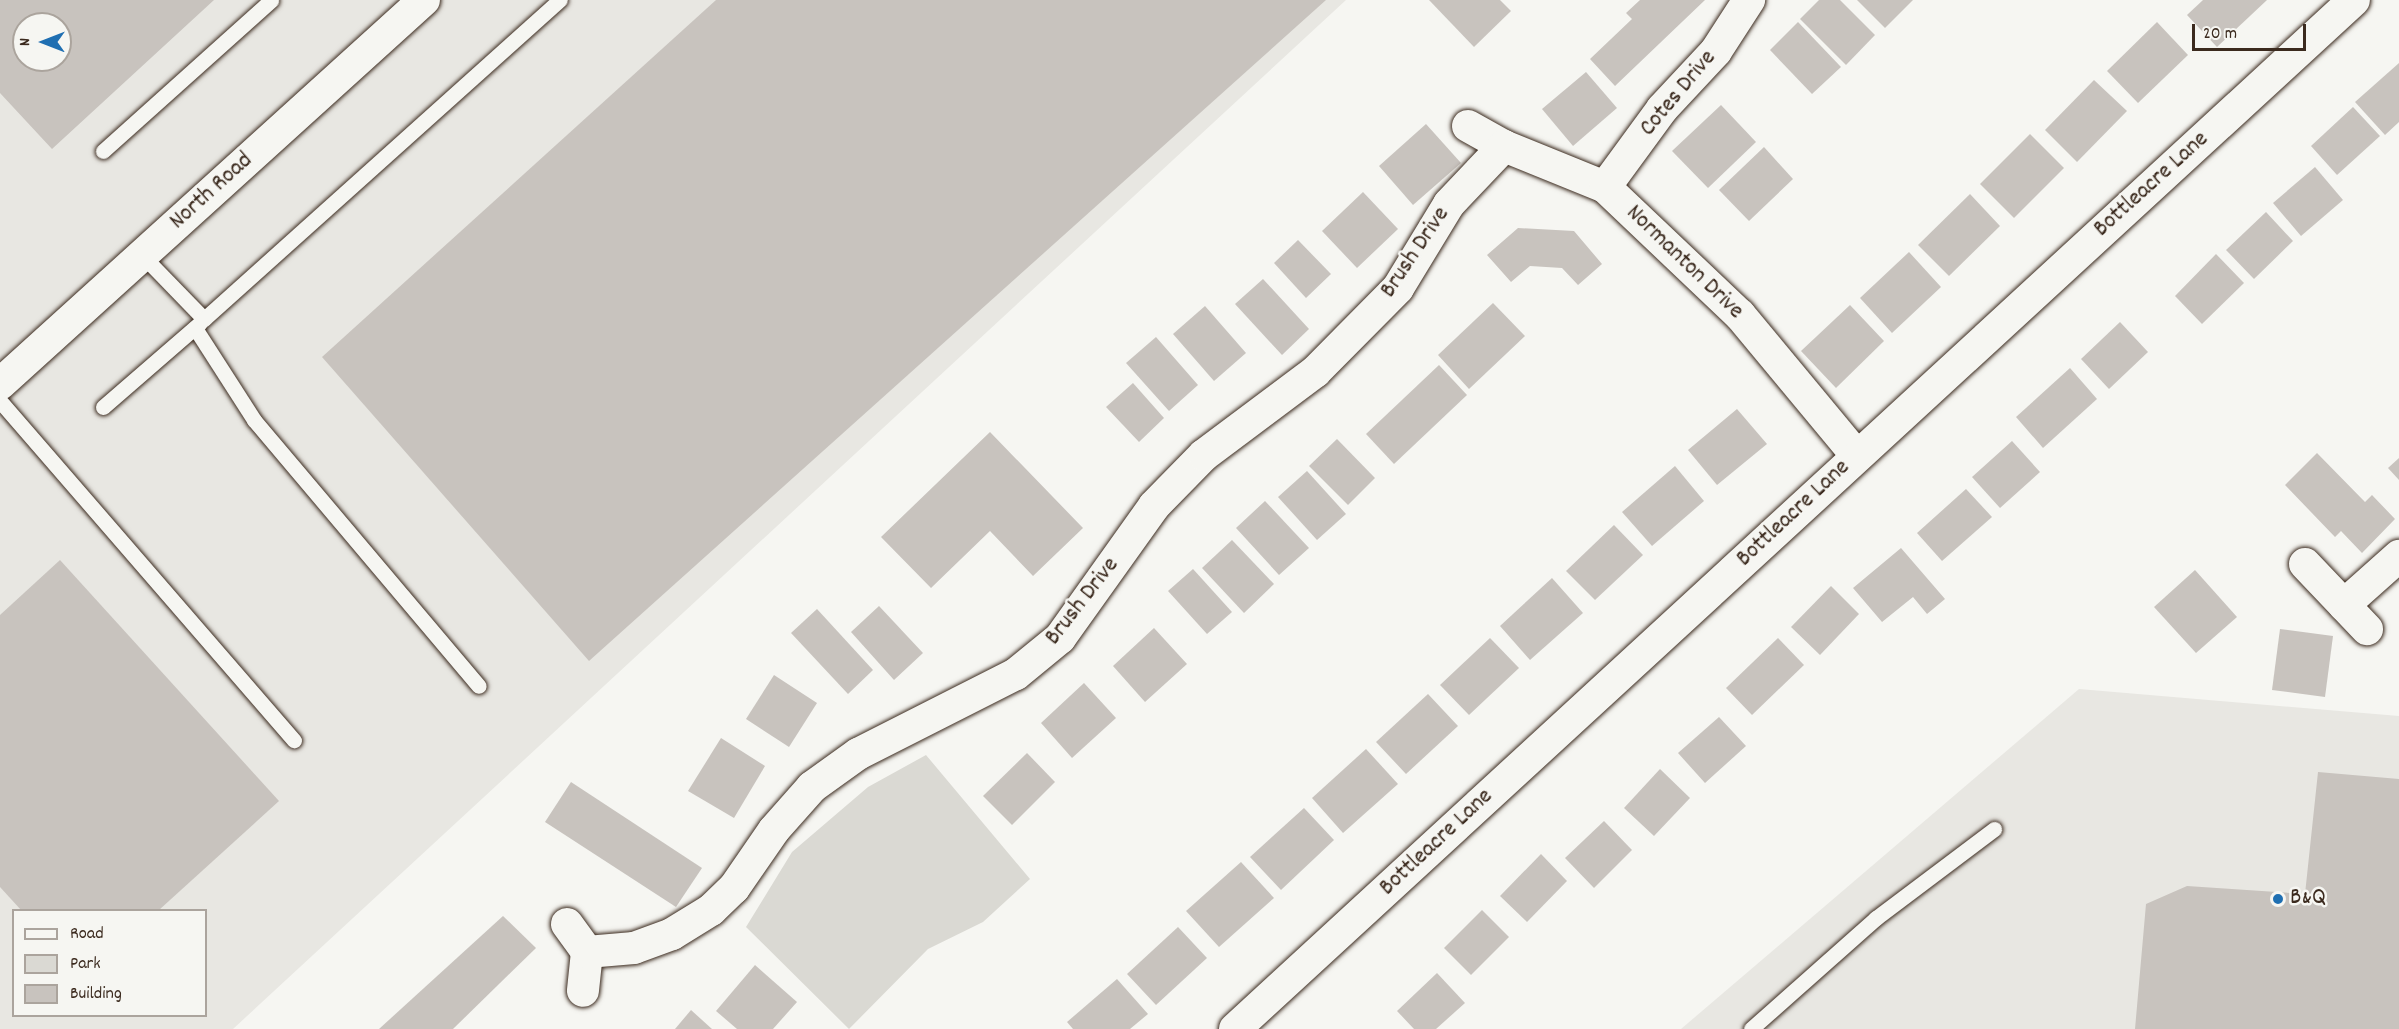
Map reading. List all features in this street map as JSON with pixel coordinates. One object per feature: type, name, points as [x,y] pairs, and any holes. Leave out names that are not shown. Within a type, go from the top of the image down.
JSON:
[{"type":"street","name":"North Road","points":[[0,384],[424,0]]},
{"type":"street","name":"Cotes Drive","points":[[1605,187],[1662,109],[1716,51],[1749,0]]},
{"type":"street","name":"Bottleacre Lane","points":[[1235,1029],[2354,0]]},
{"type":"street","name":"Normanton Drive","points":[[1468,126],[1504,146],[1605,187],[1740,315],[1857,456]]},
{"type":"street","name":"Brush Drive","points":[[587,952],[634,948],[672,934],[711,910],[734,888],[774,830],[812,787],[858,754],[1016,674],[1060,638],[1154,506],[1204,455],[1315,372],[1398,288],[1449,204],[1504,146]]},
{"type":"street","points":[[2344,605],[2399,556]]},
{"type":"street","points":[[2305,564],[2367,629]]},
{"type":"street","points":[[567,924],[587,952],[583,991]]},
{"type":"lane","points":[[103,151],[271,0]]},
{"type":"lane","points":[[103,407],[199,324],[560,0]]},
{"type":"lane","points":[[142,255],[199,324],[254,420],[479,686]]},
{"type":"lane","points":[[0,401],[294,740]]},
{"type":"lane","points":[[1751,1029],[1876,918],[1994,829]]},
{"type":"shaded area","points":[[0,0],[1346,0],[233,1029],[0,1029]]},
{"type":"shaded area","points":[[2079,689],[2399,716],[2399,1029],[1681,1029]]},
{"type":"green space","points":[[926,755],[1030,879],[983,922],[928,949],[849,1029],[746,927],[792,852],[868,787]]},
{"type":"building","points":[[0,0],[214,0],[52,149],[0,93]]},
{"type":"building","points":[[716,0],[1326,0],[589,661],[322,357]]},
{"type":"building","points":[[1429,0],[1500,0],[1511,11],[1474,47]]},
{"type":"building","points":[[1640,0],[1705,0],[1615,86],[1590,59],[1632,19],[1626,13]]},
{"type":"building","points":[[1819,0],[1840,0],[1875,35],[1846,65],[1800,19]]},
{"type":"building","points":[[1857,0],[1913,0],[1885,28]]},
{"type":"building","points":[[2203,0],[2267,0],[2217,47],[2187,15]]},
{"type":"building","points":[[1798,22],[1841,67],[1812,94],[1770,50]]},
{"type":"building","points":[[2157,22],[2188,55],[2138,103],[2107,71]]},
{"type":"building","points":[[2399,63],[2399,122],[2385,135],[2355,102]]},
{"type":"building","points":[[1586,72],[1617,108],[1573,146],[1542,109]]},
{"type":"building","points":[[2094,80],[2127,111],[2077,162],[2045,130]]},
{"type":"building","points":[[1721,105],[1756,142],[1708,188],[1672,151]]},
{"type":"building","points":[[2353,107],[2380,136],[2337,175],[2311,146]]},
{"type":"building","points":[[1426,124],[1461,163],[1413,205],[1379,166]]},
{"type":"building","points":[[2030,134],[2064,168],[2014,218],[1980,184]]},
{"type":"building","points":[[1764,147],[1793,179],[1749,221],[1719,190]]},
{"type":"building","points":[[2315,167],[2343,200],[2301,236],[2273,203]]},
{"type":"building","points":[[1363,192],[1398,229],[1357,268],[1322,231]]},
{"type":"building","points":[[1970,194],[2000,226],[1949,276],[1918,245]]},
{"type":"building","points":[[2266,212],[2293,241],[2254,279],[2226,250]]},
{"type":"building","points":[[1518,228],[1574,231],[1602,264],[1578,285],[1562,268],[1530,266],[1511,282],[1487,255]]},
{"type":"building","points":[[1298,240],[1331,274],[1306,298],[1274,263]]},
{"type":"building","points":[[1909,252],[1941,287],[1892,333],[1860,298]]},
{"type":"building","points":[[2216,254],[2244,283],[2202,324],[2175,296]]},
{"type":"building","points":[[1263,279],[1309,329],[1282,355],[1235,304]]},
{"type":"building","points":[[1493,303],[1525,336],[1469,389],[1438,355]]},
{"type":"building","points":[[1850,305],[1884,341],[1836,388],[1801,351]]},
{"type":"building","points":[[1205,306],[1246,353],[1214,381],[1173,334]]},
{"type":"building","points":[[2120,322],[2148,352],[2109,389],[2081,359]]},
{"type":"building","points":[[1156,337],[1198,385],[1169,411],[1126,363]]},
{"type":"building","points":[[1439,365],[1467,395],[1394,464],[1366,434]]},
{"type":"building","points":[[2070,368],[2097,399],[2043,448],[2016,417]]},
{"type":"building","points":[[1133,383],[1164,418],[1139,442],[1106,407]]},
{"type":"building","points":[[1737,409],[1767,444],[1717,485],[1688,450]]},
{"type":"building","points":[[990,432],[1083,528],[1033,576],[990,531],[931,588],[881,537]]},
{"type":"building","points":[[1337,439],[1375,478],[1348,505],[1309,466]]},
{"type":"building","points":[[2012,441],[2040,472],[2000,508],[1972,477]]},
{"type":"building","points":[[2317,453],[2365,502],[2372,495],[2395,519],[2362,553],[2341,531],[2335,537],[2285,485]]},
{"type":"building","points":[[2399,458],[2399,480],[2388,468]]},
{"type":"building","points":[[1675,466],[1704,501],[1652,546],[1622,512]]},
{"type":"building","points":[[1307,471],[1346,514],[1317,540],[1278,497]]},
{"type":"building","points":[[1966,489],[1992,517],[1942,561],[1917,533]]},
{"type":"building","points":[[1265,501],[1309,548],[1279,575],[1236,528]]},
{"type":"building","points":[[1614,525],[1643,555],[1595,600],[1566,571]]},
{"type":"building","points":[[1232,540],[1274,584],[1244,613],[1202,568]]},
{"type":"building","points":[[1901,548],[1945,599],[1927,614],[1913,597],[1882,622],[1853,588]]},
{"type":"building","points":[[60,560],[279,801],[160,909],[20,909],[0,887],[0,615]]},
{"type":"building","points":[[1193,569],[1232,612],[1207,634],[1168,591]]},
{"type":"building","points":[[2195,570],[2237,617],[2196,653],[2154,607]]},
{"type":"building","points":[[1552,578],[1583,613],[1530,660],[1500,626]]},
{"type":"building","points":[[1831,586],[1859,614],[1820,655],[1791,627]]},
{"type":"building","points":[[879,606],[923,653],[894,680],[851,632]]},
{"type":"building","points":[[817,609],[873,670],[848,694],[791,633]]},
{"type":"building","points":[[1154,628],[1187,664],[1145,702],[1113,666]]},
{"type":"building","points":[[2280,629],[2333,636],[2325,697],[2272,690]]},
{"type":"building","points":[[1490,638],[1519,668],[1469,715],[1440,685]]},
{"type":"building","points":[[1778,638],[1804,665],[1752,715],[1726,688]]},
{"type":"building","points":[[774,675],[817,703],[789,747],[746,719]]},
{"type":"building","points":[[1084,683],[1116,718],[1072,758],[1041,723]]},
{"type":"building","points":[[1428,694],[1458,726],[1406,774],[1376,742]]},
{"type":"building","points":[[1719,717],[1746,746],[1705,783],[1678,753]]},
{"type":"building","points":[[721,738],[765,766],[734,818],[688,791]]},
{"type":"building","points":[[1366,749],[1398,784],[1343,833],[1312,798]]},
{"type":"building","points":[[1027,753],[1055,782],[1012,825],[983,796]]},
{"type":"building","points":[[1660,769],[1690,798],[1654,836],[1624,808]]},
{"type":"building","name":"B&Q","points":[[2318,772],[2399,779],[2399,1029],[2135,1029],[2146,904],[2187,886],[2305,894]]},
{"type":"building","points":[[571,782],[702,868],[676,907],[545,822]]},
{"type":"building","points":[[1304,808],[1334,840],[1281,890],[1250,857]]},
{"type":"building","points":[[1604,821],[1632,850],[1594,888],[1565,858]]},
{"type":"building","points":[[1541,854],[1567,881],[1527,922],[1500,896]]},
{"type":"building","points":[[1241,862],[1274,898],[1219,947],[1186,911]]},
{"type":"building","points":[[1482,910],[1509,937],[1471,975],[1444,948]]},
{"type":"building","points":[[503,916],[536,948],[453,1029],[379,1029]]},
{"type":"building","points":[[1178,927],[1207,958],[1156,1005],[1127,974]]},
{"type":"building","points":[[755,965],[797,1002],[773,1029],[737,1029],[716,1011]]},
{"type":"building","points":[[1437,973],[1465,1003],[1436,1029],[1414,1029],[1397,1011]]},
{"type":"building","points":[[1117,979],[1148,1014],[1130,1029],[1073,1029],[1067,1022]]},
{"type":"building","points":[[691,1010],[712,1029],[675,1029]]},
{"type":"place","name":"B&Q","points":[[2278,899]]}]
